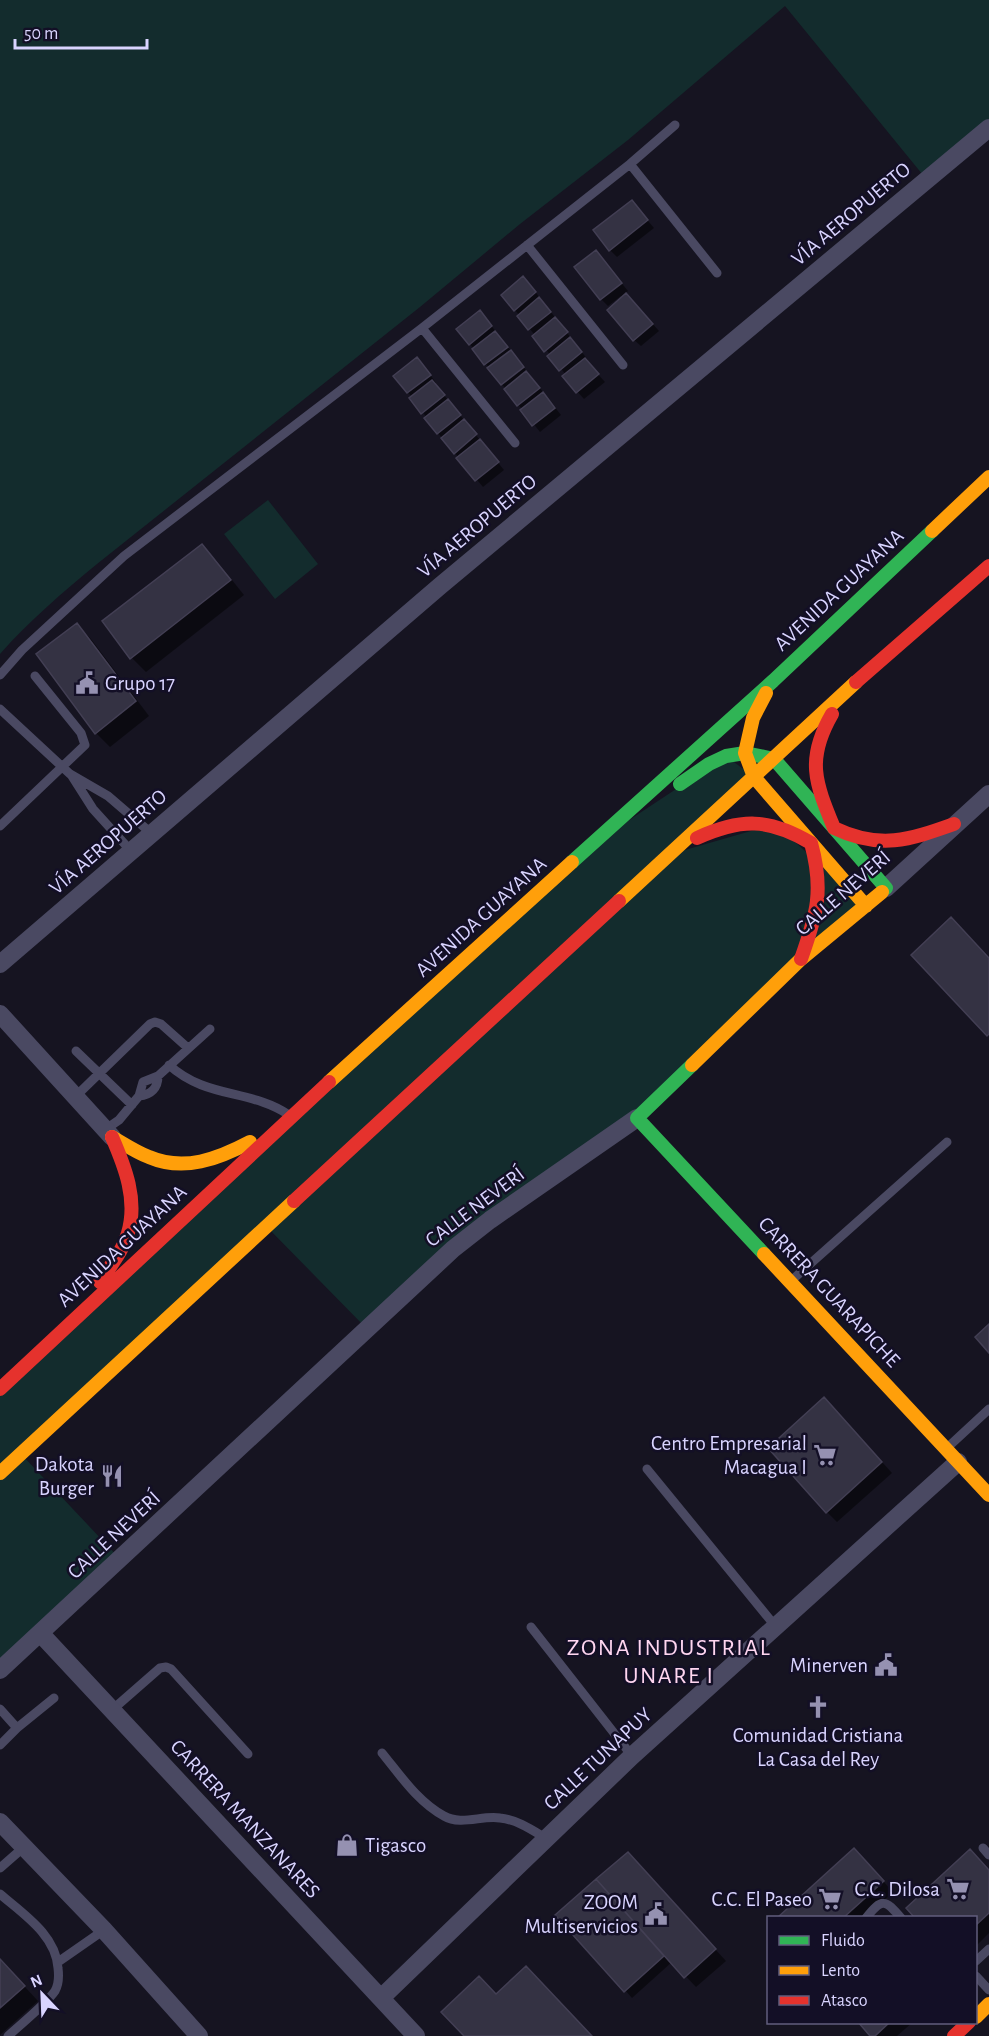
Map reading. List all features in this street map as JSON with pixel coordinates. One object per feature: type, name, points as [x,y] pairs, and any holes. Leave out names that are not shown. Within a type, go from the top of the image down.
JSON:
[{"type":"main road","name":"AVENIDA GUAYANA","points":[[0,1389],[291,1116],[773,681],[989,477]]},
{"type":"main road","points":[[0,1473],[865,674],[989,566]]},
{"type":"main road","points":[[865,674],[822,729],[816,746],[814,767],[819,790],[834,828],[856,838],[888,840],[922,836],[954,824]]},
{"type":"main road","points":[[773,681],[753,718],[745,753],[754,777],[866,906]]},
{"type":"main road","points":[[596,842],[709,764],[726,756],[745,753],[774,759],[886,888]]},
{"type":"main road","points":[[667,857],[717,829],[737,824],[774,824],[794,831],[811,843],[819,874],[818,900],[814,923],[801,959]]},
{"type":"main road","name":"CALLE NEVERÍ","points":[[637,1119],[801,959],[886,888]]},
{"type":"main road","name":"CARRERA GUARAPICHE","points":[[637,1119],[989,1495]]},
{"type":"main road","points":[[109,1133],[153,1159],[177,1164],[201,1164],[226,1155],[279,1127]]},
{"type":"main road","points":[[81,1313],[128,1234],[132,1210],[125,1166],[109,1133]]},
{"type":"street","name":"VÍA AEROPUERTO","points":[[0,964],[440,586],[989,128]]},
{"type":"street","name":"CALLE NEVERÍ","points":[[886,888],[989,794]]},
{"type":"street","points":[[0,1014],[109,1133]]},
{"type":"street","name":"CALLE NEVERÍ","points":[[0,1670],[453,1249],[490,1220],[637,1119]]},
{"type":"street","name":"CALLE TUNAPUY","points":[[381,1998],[632,1756],[776,1627],[952,1456]]},
{"type":"street","name":"CARRERA MANZANARES","points":[[40,1634],[416,2036]]},
{"type":"street","points":[[0,1822],[104,1930],[199,2036]]},
{"type":"lane","points":[[0,675],[22,650],[124,556],[422,328],[630,164],[675,125]]},
{"type":"lane","points":[[630,164],[717,273]]},
{"type":"lane","points":[[527,245],[623,365]]},
{"type":"lane","points":[[422,328],[514,443]]},
{"type":"lane","points":[[0,826],[85,745],[81,733],[36,676]]},
{"type":"lane","points":[[0,709],[70,774],[108,796],[151,833]]},
{"type":"lane","points":[[70,774],[93,809],[131,851]]},
{"type":"lane","points":[[76,1096],[150,1024],[155,1022],[160,1024],[188,1048]]},
{"type":"lane","points":[[109,1133],[139,1096],[146,1096],[154,1090],[158,1083],[158,1076],[210,1029]]},
{"type":"lane","points":[[76,1051],[132,1106]]},
{"type":"lane","points":[[169,1065],[196,1085],[263,1102],[291,1116]]},
{"type":"lane","points":[[790,1281],[947,1142]]},
{"type":"lane","points":[[952,1456],[989,1409]]},
{"type":"lane","points":[[647,1469],[776,1627]]},
{"type":"lane","points":[[531,1627],[632,1756]]},
{"type":"lane","points":[[112,1710],[159,1668],[166,1667],[171,1669],[248,1754]]},
{"type":"lane","points":[[0,1745],[54,1698]]},
{"type":"lane","points":[[0,1709],[17,1728]]},
{"type":"lane","points":[[382,1753],[415,1794],[446,1818],[470,1821],[498,1817],[521,1823],[547,1839]]},
{"type":"lane","points":[[0,1868],[24,1847]]},
{"type":"lane","points":[[0,1894],[38,1927],[52,1945],[58,1962],[59,1977],[55,1990],[8,2036]]},
{"type":"lane","points":[[867,1916],[883,1902],[890,1905],[900,1916]]},
{"type":"lane","points":[[58,1962],[104,1930]]},
{"type":"lane","points":[[977,1959],[989,1949]]},
{"type":"lane","points":[[977,1978],[989,1990]]},
{"type":"green space","points":[[0,0],[989,0],[989,128],[927,180],[785,6],[628,140],[97,564],[47,607],[0,654]]},
{"type":"green space","points":[[268,500],[318,564],[275,599],[224,534]]},
{"type":"green space","points":[[726,756],[754,777],[671,854],[775,824],[866,906],[638,1118],[492,1220],[367,1329],[267,1227],[21,1454],[121,1560],[0,1671],[0,1389],[596,842]]},
{"type":"building","points":[[632,200],[648,220],[609,251],[593,230]]},
{"type":"building","points":[[596,250],[622,283],[600,300],[574,267]]},
{"type":"building","points":[[523,276],[536,292],[514,311],[501,295]]},
{"type":"building","points":[[626,293],[653,324],[633,341],[607,310]]},
{"type":"building","points":[[539,297],[551,312],[528,330],[517,316]]},
{"type":"building","points":[[480,310],[492,326],[469,345],[456,329]]},
{"type":"building","points":[[555,317],[568,332],[544,352],[532,336]]},
{"type":"building","points":[[495,331],[508,347],[484,365],[472,349]]},
{"type":"building","points":[[570,337],[582,352],[559,371],[547,356]]},
{"type":"building","points":[[511,350],[524,367],[501,385],[487,368]]},
{"type":"building","points":[[417,357],[431,375],[407,393],[393,376]]},
{"type":"building","points":[[585,358],[599,374],[576,393],[562,376]]},
{"type":"building","points":[[526,371],[540,388],[517,406],[504,389]]},
{"type":"building","points":[[432,380],[445,395],[421,414],[409,398]]},
{"type":"building","points":[[543,392],[555,408],[532,426],[520,410]]},
{"type":"building","points":[[448,399],[461,415],[437,434],[424,418]]},
{"type":"building","points":[[464,419],[477,434],[454,454],[441,438]]},
{"type":"building","points":[[480,439],[499,462],[475,481],[456,458]]},
{"type":"building","points":[[202,544],[231,580],[130,659],[102,621]]},
{"type":"building","points":[[77,623],[136,701],[95,734],[36,654]]},
{"type":"building","points":[[951,917],[989,958],[989,1034],[987,1036],[911,955]]},
{"type":"building","points":[[989,1324],[989,1353],[975,1337]]},
{"type":"building","name":"Centro Empresarial Macagua I","points":[[824,1397],[882,1462],[826,1513],[768,1448]]},
{"type":"building","name":"C.C. El Paseo","points":[[854,1848],[884,1881],[845,1916],[779,1916]]},
{"type":"building","name":"C.C. Dilosa","points":[[970,1849],[989,1870],[989,1913],[977,1924],[977,1916],[913,1916],[906,1908]]},
{"type":"building","name":"ZOOM Multiservicios","points":[[628,1852],[716,1949],[684,1978],[596,1879]]},
{"type":"building","points":[[596,1879],[664,1956],[624,1992],[555,1915]]},
{"type":"building","points":[[0,1959],[25,1986],[0,2008]]},
{"type":"building","points":[[526,1966],[592,2036],[464,2036],[441,2012],[479,1976],[496,1994]]},
{"type":"building","points":[[860,2024],[888,2024],[875,2036],[870,2036]]},
{"type":"traffic: fast","points":[[572,862],[773,681],[932,531]]},
{"type":"traffic: fast","points":[[680,784],[709,764],[726,756],[745,753],[774,759],[886,888]]},
{"type":"traffic: fast","points":[[692,1065],[637,1118],[764,1254]]},
{"type":"traffic: slow","points":[[932,531],[989,477]]},
{"type":"traffic: slow","points":[[619,901],[856,682]]},
{"type":"traffic: slow","points":[[766,693],[753,718],[745,753],[754,777],[866,906]]},
{"type":"traffic: slow","points":[[329,1082],[572,862]]},
{"type":"traffic: slow","points":[[692,1065],[801,959],[882,892]]},
{"type":"traffic: slow","points":[[112,1137],[144,1155],[175,1163],[201,1162],[226,1154],[250,1142]]},
{"type":"traffic: slow","points":[[0,1473],[294,1201]]},
{"type":"traffic: slow","points":[[764,1254],[989,1495]]},
{"type":"traffic: slow","points":[[977,2016],[989,2004]]},
{"type":"traffic: jam","points":[[856,682],[989,566]]},
{"type":"traffic: jam","points":[[832,714],[819,744],[816,771],[822,797],[834,828],[851,835],[880,841],[908,838],[954,824]]},
{"type":"traffic: jam","points":[[697,838],[727,827],[755,824],[782,829],[811,843],[817,875],[817,902],[801,959]]},
{"type":"traffic: jam","points":[[294,1201],[619,901]]},
{"type":"traffic: jam","points":[[0,1389],[329,1082]]},
{"type":"traffic: jam","points":[[100,1282],[123,1246],[131,1221],[129,1184],[112,1137]]},
{"type":"traffic: jam","points":[[954,2036],[967,2024]]},
{"type":"place","name":"Grupo 17","points":[[87,683]]},
{"type":"place","name":"Centro Empresarial Macagua I","points":[[825,1455]]},
{"type":"place","name":"Dakota Burger","points":[[112,1476]]},
{"type":"place","name":"Minerven","points":[[886,1665]]},
{"type":"place","name":"Comunidad Cristiana La Casa del Rey","points":[[818,1707]]},
{"type":"place","name":"Tigasco","points":[[347,1845]]},
{"type":"place","name":"C.C. Dilosa","points":[[958,1889]]},
{"type":"place","name":"C.C. El Paseo","points":[[830,1899]]},
{"type":"place","name":"ZOOM Multiservicios","points":[[656,1914]]},
{"type":"district","name":"ZONA INDUSTRIAL UNARE I","points":[[669,1662]]}]
